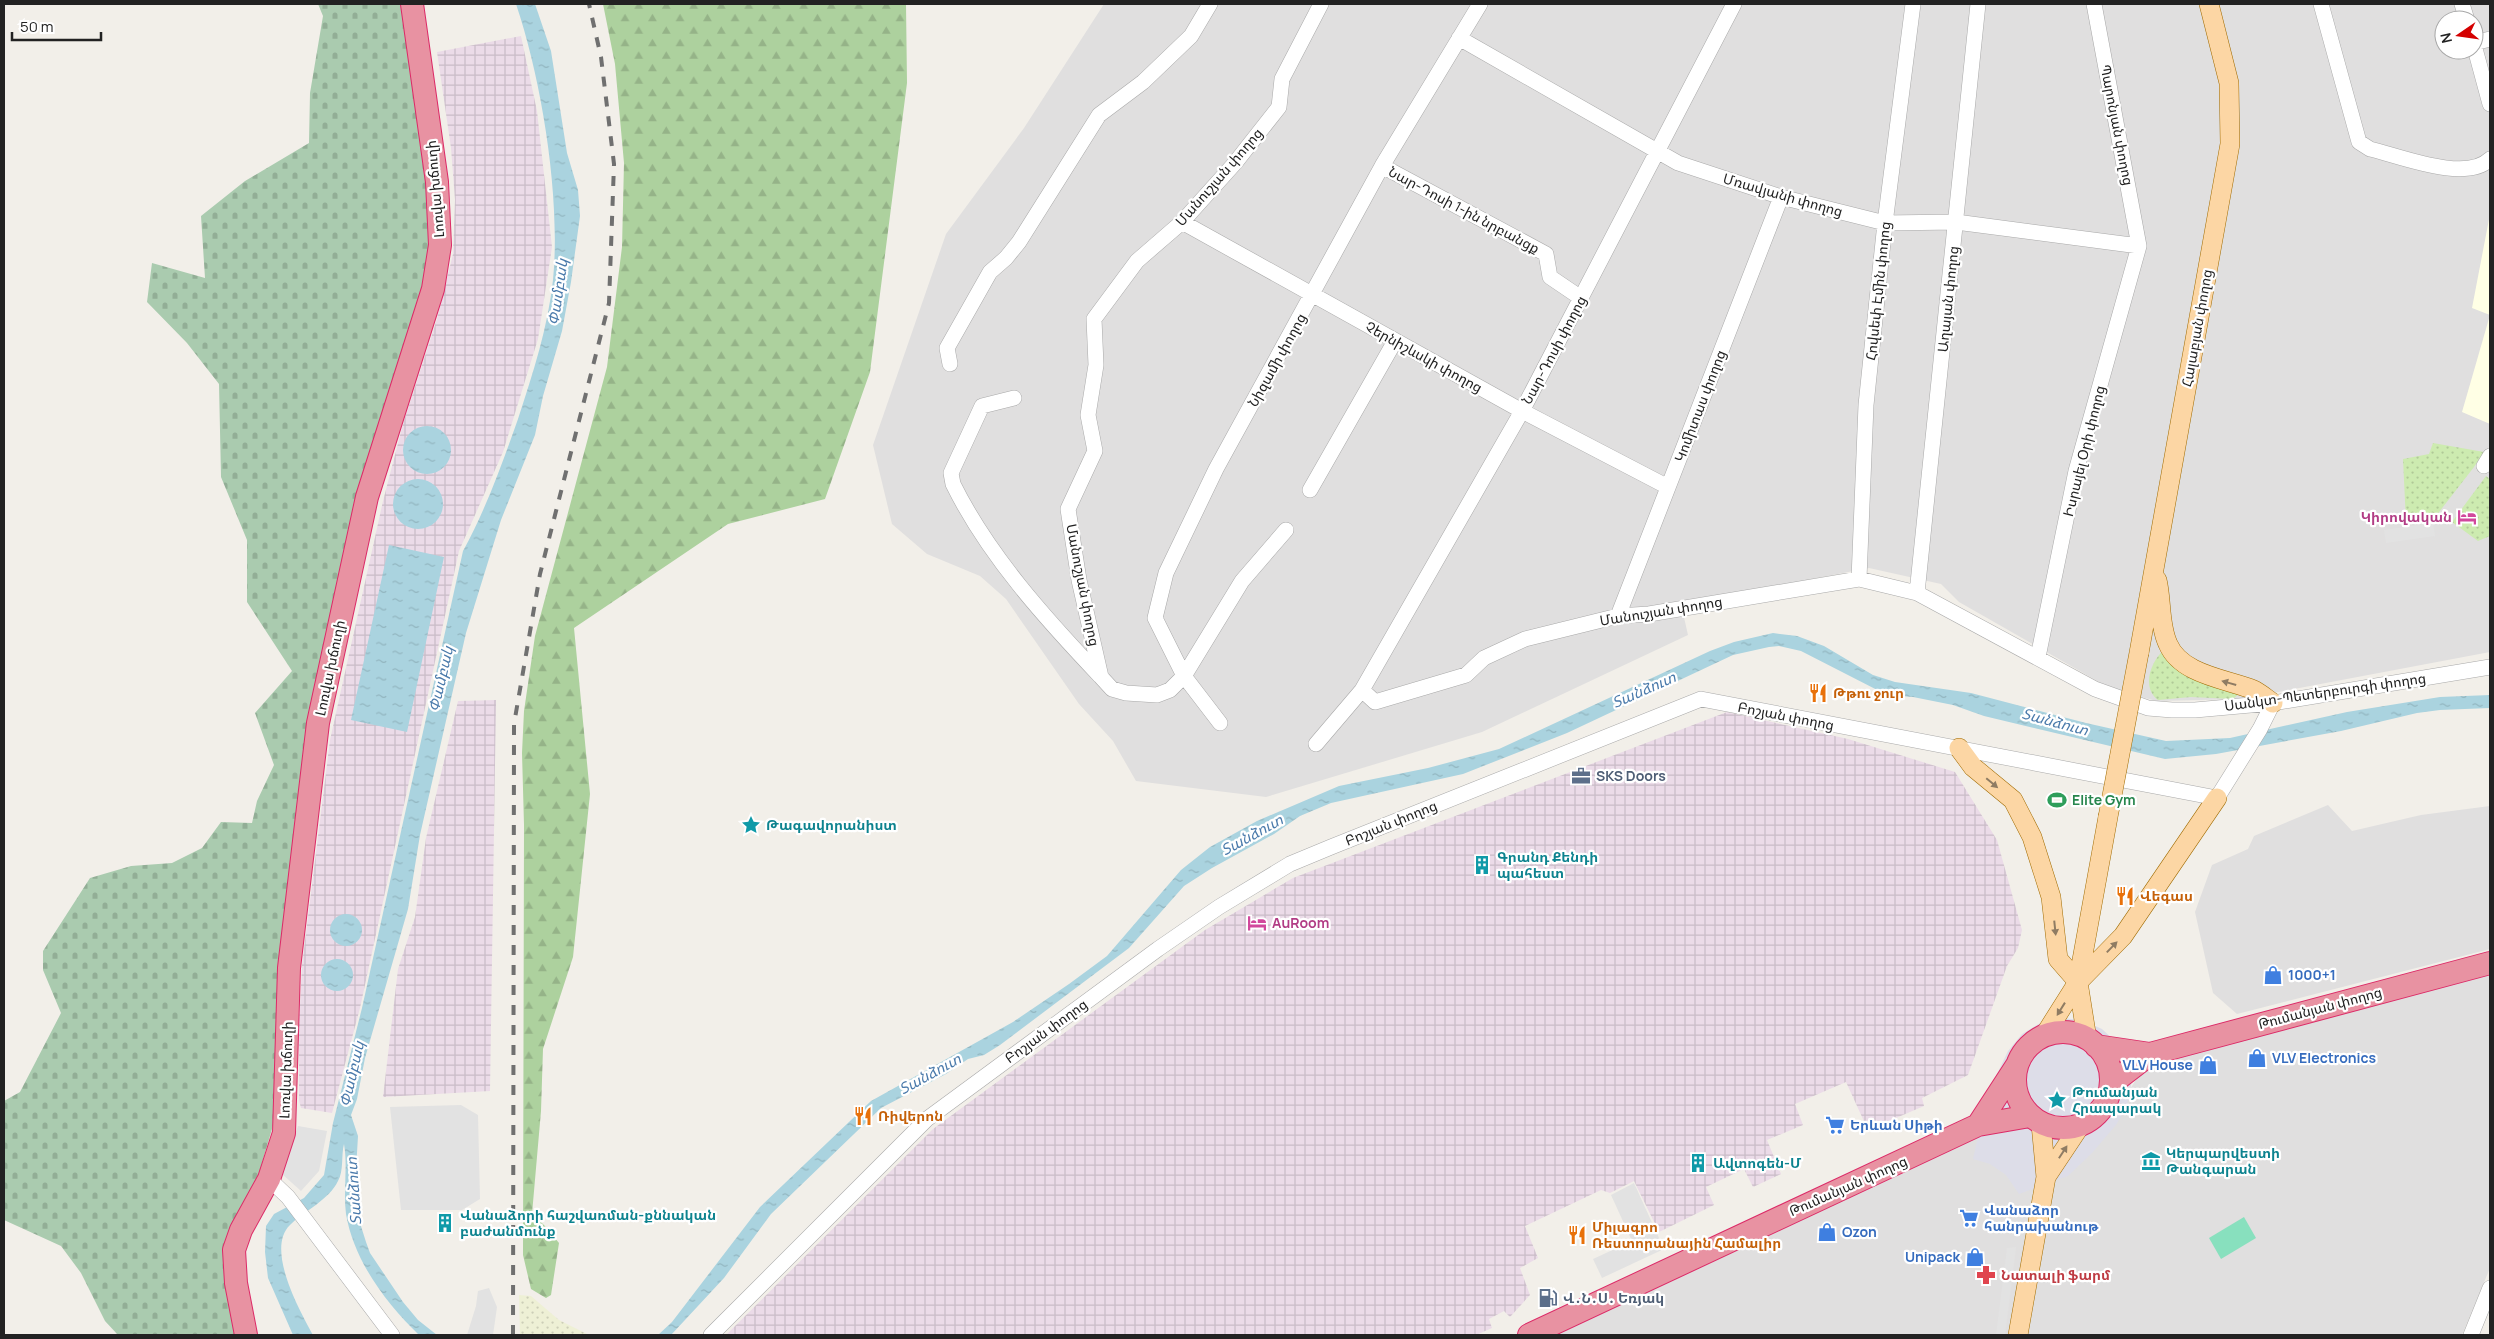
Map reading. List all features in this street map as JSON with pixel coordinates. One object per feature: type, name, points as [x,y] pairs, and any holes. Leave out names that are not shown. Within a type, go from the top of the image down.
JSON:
[{"type":"highway","name":"Լոռվա խճուղի","points":[[246,1335],[236,1283],[234,1250],[241,1230],[268,1178],[284,1133],[289,968],[318,723],[367,497],[433,289],[440,245],[438,182],[412,4]]},
{"type":"highway","name":"Թումանյան փողոց","points":[[2150,1054],[2490,964]]},
{"type":"highway","points":[[1978,1125],[2018,1064],[2024,1051],[2034,1041],[2044,1036],[2062,1032],[2076,1034],[2092,1042],[2150,1054]]},
{"type":"highway","points":[[2018,1064],[2015,1078],[2016,1092],[2021,1105],[2036,1120],[2061,1128],[2080,1126],[2092,1119],[2101,1109],[2108,1097],[2110,1084],[2108,1064],[2092,1042]]},
{"type":"highway","points":[[2110,1084],[2150,1054]]},
{"type":"highway","name":"Թումանյան փողոց","points":[[1529,1335],[1978,1125],[2036,1120]]},
{"type":"main road","name":"Հալաբյան փողոց","points":[[2078,982],[2230,144],[2230,83],[2209,4]]},
{"type":"main road","points":[[2154,569],[2161,597],[2165,637],[2175,654],[2200,672],[2218,680],[2254,690],[2273,703]]},
{"type":"main road","points":[[1959,748],[1973,767],[2013,800],[2032,837],[2051,897],[2058,959],[2078,982],[2092,1042]]},
{"type":"main road","points":[[2044,1036],[2078,982],[2123,936],[2217,798]]},
{"type":"main road","points":[[2018,1335],[2046,1177],[2036,1120]]},
{"type":"main road","points":[[2046,1177],[2080,1126]]},
{"type":"street","points":[[950,364],[947,348],[990,272],[1006,258],[1019,242],[1099,115],[1143,82],[1191,36],[1210,4]]},
{"type":"street","name":"Մանուշյան փողոց","points":[[1101,677],[1080,580],[1068,509],[1095,451],[1088,415],[1096,365],[1094,319],[1137,261],[1182,222],[1235,163],[1279,107],[1282,80],[1321,4]]},
{"type":"street","name":"Նիզամի փողոց","points":[[1220,723],[1184,676],[1155,618],[1166,573],[1216,469],[1382,166],[1480,4]]},
{"type":"street","name":"Նար-Դոսի փողոց","points":[[1362,690],[1522,411],[1734,4]]},
{"type":"street","name":"Հովսեփ Էմին փողոց","points":[[1859,579],[1866,405],[1885,223],[1913,4]]},
{"type":"street","name":"Աղայան փողոց","points":[[1917,594],[1978,4]]},
{"type":"street","name":"Պարոնյան փողոց","points":[[2094,4],[2139,246]]},
{"type":"street","points":[[2321,4],[2359,142],[2370,149],[2455,170],[2477,167],[2490,159]]},
{"type":"street","name":"Մռավյանի փողոց","points":[[1459,38],[1678,163],[1781,197],[1885,223],[1956,222],[2139,246]]},
{"type":"street","points":[[2478,60],[2490,104]]},
{"type":"street","name":"Նար-Դոսի 1-ին նրբանցք","points":[[1382,166],[1546,254],[1550,277],[1581,298]]},
{"type":"street","name":"Կոմիտաս փողոց","points":[[1618,616],[1781,197]]},
{"type":"street","name":"Չերնիշևսկի փողոց","points":[[1182,222],[1522,411],[1668,487]]},
{"type":"street","name":"Իսրայել Օրի փողոց","points":[[2038,657],[2076,471],[2139,246]]},
{"type":"street","points":[[1310,490],[1395,341]]},
{"type":"street","points":[[1014,398],[982,406],[951,473],[952,484],[998,557],[1063,637],[1112,689],[1144,695],[1158,695],[1170,690],[1184,676],[1242,581],[1286,530]]},
{"type":"street","name":"Մանուշյան փողոց","points":[[1362,690],[1375,702],[1466,675],[1484,658],[1525,639],[1618,616],[1649,614],[1859,579],[1917,594]]},
{"type":"street","name":"Սանկտ-Պետերբուրգի փողոց","points":[[1917,594],[2095,689],[2148,708],[2195,710],[2273,703],[2490,667]]},
{"type":"street","points":[[1316,744],[1362,690]]},
{"type":"street","name":"Բոշյան փողոց","points":[[711,1335],[927,1119],[1158,949],[1219,907],[1290,864],[1701,699],[2217,798]]},
{"type":"street","points":[[2217,798],[2260,729],[2273,703]]},
{"type":"street","points":[[268,1178],[288,1197],[305,1222],[349,1274],[392,1335]]},
{"type":"street","points":[[2470,1335],[2490,1288]]},
{"type":"shaded area","points":[[1104,4],[2490,4],[2490,652],[2241,699],[2157,701],[2113,690],[1959,602],[1941,584],[1869,568],[1681,604],[1688,635],[1482,732],[1266,797],[1136,781],[1113,741],[1079,704],[1006,599],[980,576],[927,554],[892,524],[873,445],[946,234],[1024,128]]},
{"type":"shaded area","points":[[521,36],[537,111],[552,247],[538,339],[503,452],[459,551],[360,1008],[332,1113],[301,1108],[299,1100],[299,1024],[302,965],[330,740],[383,501],[403,424],[437,319],[453,254],[455,200],[451,148],[437,52]]},
{"type":"shaded area","points":[[2490,214],[2490,315],[2472,308]]},
{"type":"shaded area","points":[[2490,315],[2490,424],[2462,412]]},
{"type":"shaded area","points":[[2433,523],[2435,536],[2386,543],[2384,530]]},
{"type":"shaded area","points":[[496,700],[490,1091],[383,1097],[398,969],[415,917],[426,838],[458,701]]},
{"type":"shaded area","points":[[1727,712],[1848,739],[1955,772],[1997,840],[2022,930],[2018,948],[2007,966],[1968,1075],[1922,1098],[1924,1106],[1868,1130],[1846,1082],[1795,1104],[1803,1125],[1767,1140],[1781,1174],[1753,1187],[1744,1169],[1706,1187],[1714,1205],[1659,1232],[1634,1181],[1610,1193],[1601,1190],[1525,1226],[1538,1258],[1520,1268],[1530,1295],[1510,1317],[1504,1311],[1489,1319],[1492,1328],[1476,1335],[726,1335],[933,1129],[1205,930],[1293,878]]},
{"type":"shaded area","points":[[2328,805],[2352,831],[2421,815],[2490,806],[2490,949],[2237,1014],[2213,993],[2195,912],[2212,865],[2248,849],[2254,836]]},
{"type":"shaded area","points":[[2490,974],[2490,1268],[2462,1335],[1553,1335],[1983,1132],[2122,1103],[2138,1076],[2153,1065]]},
{"type":"shaded area","name":"Թումանյան Հրապարակ","points":[[2061,1018],[2082,1020],[2102,1029],[2118,1044],[2128,1063],[2131,1085],[2127,1106],[2116,1125],[2092,1153],[2068,1176],[2019,1194],[2006,1175],[1990,1164],[1973,1159],[1988,1093],[2008,1051],[2022,1034],[2040,1023]]},
{"type":"shaded area","points":[[461,1105],[478,1115],[480,1199],[462,1210],[401,1210],[390,1107]]},
{"type":"shaded area","points":[[298,1126],[327,1131],[319,1171],[301,1191],[282,1174]]},
{"type":"shaded area","points":[[1634,1183],[1664,1249],[1602,1278],[1593,1259],[1632,1241],[1611,1195]]},
{"type":"shaded area","points":[[2016,1247],[2005,1335],[1996,1335],[2007,1248]]},
{"type":"shaded area","points":[[489,1288],[497,1307],[493,1335],[467,1335],[476,1306],[478,1291]]},
{"type":"shaded area","points":[[519,1295],[531,1296],[559,1320],[589,1335],[520,1335]]},
{"type":"green space","points":[[318,4],[405,4],[417,84],[432,242],[424,283],[354,509],[277,1112],[257,1180],[226,1244],[237,1335],[118,1335],[105,1321],[81,1273],[61,1246],[4,1220],[4,1101],[20,1092],[61,1013],[43,970],[43,951],[90,878],[131,866],[172,863],[202,848],[221,822],[252,823],[257,801],[274,765],[255,713],[292,671],[247,602],[247,540],[221,477],[219,384],[187,343],[147,302],[152,263],[205,278],[201,216],[245,181],[309,143],[310,93],[323,16]]},
{"type":"green space","points":[[603,4],[906,4],[907,83],[870,372],[825,499],[728,524],[574,628],[590,794],[573,957],[543,1049],[541,1111],[532,1214],[559,1243],[551,1295],[546,1298],[531,1289],[523,1255],[524,825],[522,753],[524,711],[535,636],[607,367],[622,247],[624,163],[615,64]]},
{"type":"green space","points":[[2433,443],[2484,452],[2436,516],[2406,522],[2403,459],[2429,454]]},
{"type":"green space","points":[[2486,476],[2490,479],[2490,536],[2478,541],[2452,522]]},
{"type":"green space","points":[[2164,650],[2240,693],[2233,699],[2191,697],[2158,700],[2153,695],[2149,681],[2152,667]]},
{"type":"green space","points":[[2244,1217],[2256,1238],[2221,1259],[2209,1238]]},
{"type":"water","points":[[516,4],[535,4],[551,51],[567,153],[578,190],[580,216],[571,282],[562,331],[543,396],[535,435],[501,520],[466,633],[420,835],[408,909],[365,1058],[357,1099],[351,1115],[358,1136],[354,1204],[370,1253],[403,1302],[418,1320],[437,1335],[419,1335],[384,1295],[364,1265],[350,1231],[346,1214],[346,1161],[344,1144],[341,1173],[334,1188],[323,1200],[290,1225],[283,1236],[281,1249],[287,1280],[313,1335],[293,1335],[268,1278],[265,1252],[266,1226],[274,1214],[304,1198],[324,1175],[333,1123],[362,1008],[463,551],[486,503],[518,419],[539,350],[551,298],[555,248],[552,177],[534,68]]},
{"type":"water","points":[[422,426],[432,426],[444,433],[451,445],[451,455],[444,467],[432,474],[422,474],[414,470],[407,463],[403,455],[403,445],[407,437],[414,430]]},
{"type":"water","points":[[418,479],[428,481],[436,486],[441,494],[443,504],[441,514],[436,522],[428,527],[418,529],[408,527],[400,522],[395,514],[393,504],[395,494],[400,486],[408,481]]},
{"type":"water","points":[[389,545],[444,557],[407,732],[351,720]]},
{"type":"water","name":"Տանձուտ","points":[[1773,633],[1797,636],[1824,646],[1873,675],[1895,682],[1971,693],[2086,723],[2166,741],[2230,738],[2347,712],[2440,697],[2490,695],[2490,708],[2417,713],[2341,731],[2216,754],[2165,759],[1984,716],[1953,705],[1913,697],[1887,695],[1801,651],[1779,646],[1733,655],[1567,733],[1463,774],[1331,803],[1300,816],[1274,834],[1212,868],[1184,886],[1129,948],[1000,1045],[984,1055],[968,1059],[946,1074],[881,1108],[771,1214],[724,1278],[671,1335],[658,1335],[672,1322],[760,1207],[871,1101],[1013,1022],[1107,956],[1181,870],[1210,847],[1257,821],[1339,786],[1428,768],[1499,749],[1710,651],[1734,642]]},
{"type":"water","points":[[346,914],[352,915],[357,919],[361,924],[361,936],[357,941],[352,945],[346,946],[340,945],[335,941],[331,936],[330,930],[331,924],[335,919],[340,915]]},
{"type":"water","points":[[337,959],[343,960],[348,964],[352,969],[352,981],[348,986],[343,990],[337,991],[331,990],[326,986],[322,981],[321,975],[322,969],[326,964],[331,960]]},
{"type":"railway","points":[[513,1335],[514,724],[540,574],[609,303],[614,164],[601,57],[589,4]]},
{"type":"place","name":"Կիրովական","points":[[2467,517]]},
{"type":"place","name":"Թթու ջուր","points":[[1818,693]]},
{"type":"place","name":"SKS Doors","points":[[1581,776]]},
{"type":"place","name":"Elite Gym","points":[[2057,800]]},
{"type":"place","name":"Թագավորանիստ","points":[[751,825]]},
{"type":"place","name":"Գրանդ Քենդի պահեստ","points":[[1482,865]]},
{"type":"place","name":"Վեգաս","points":[[2125,896]]},
{"type":"place","name":"AuRoom","points":[[1257,923]]},
{"type":"place","name":"1000+1","points":[[2273,975]]},
{"type":"place","name":"VLV Electronics","points":[[2257,1058]]},
{"type":"place","name":"VLV House","points":[[2208,1065]]},
{"type":"place","name":"Թումանյան Հրապարակ","points":[[2057,1100]]},
{"type":"place","name":"Ռիվերոն","points":[[863,1116]]},
{"type":"place","name":"Երևան Սիթի","points":[[1835,1125]]},
{"type":"place","name":"Կերպարվեստի Թանգարան","points":[[2151,1161]]},
{"type":"place","name":"Ավտոգեն-Մ","points":[[1698,1163]]},
{"type":"place","name":"Վանաձոր հանրախանութ","points":[[1969,1218]]},
{"type":"place","name":"Վանաձորի հաշվառման-քննական բաժանմունք","points":[[445,1223]]},
{"type":"place","name":"Ozon","points":[[1827,1232]]},
{"type":"place","name":"Միլագրո Ռեստորանային Համալիր","points":[[1577,1235]]},
{"type":"place","name":"Unipack","points":[[1975,1257]]},
{"type":"place","name":"Նատալի ֆարմ","points":[[1986,1275]]},
{"type":"place","name":"Վ․Ն․Ս․ Եռյակ","points":[[1548,1298]]},
{"type":"water label","name":"Փամբակ","points":[[558,292]]},
{"type":"water label","name":"Փամբակ","points":[[441,679]]},
{"type":"water label","name":"Փամբակ","points":[[352,1074]]}]
